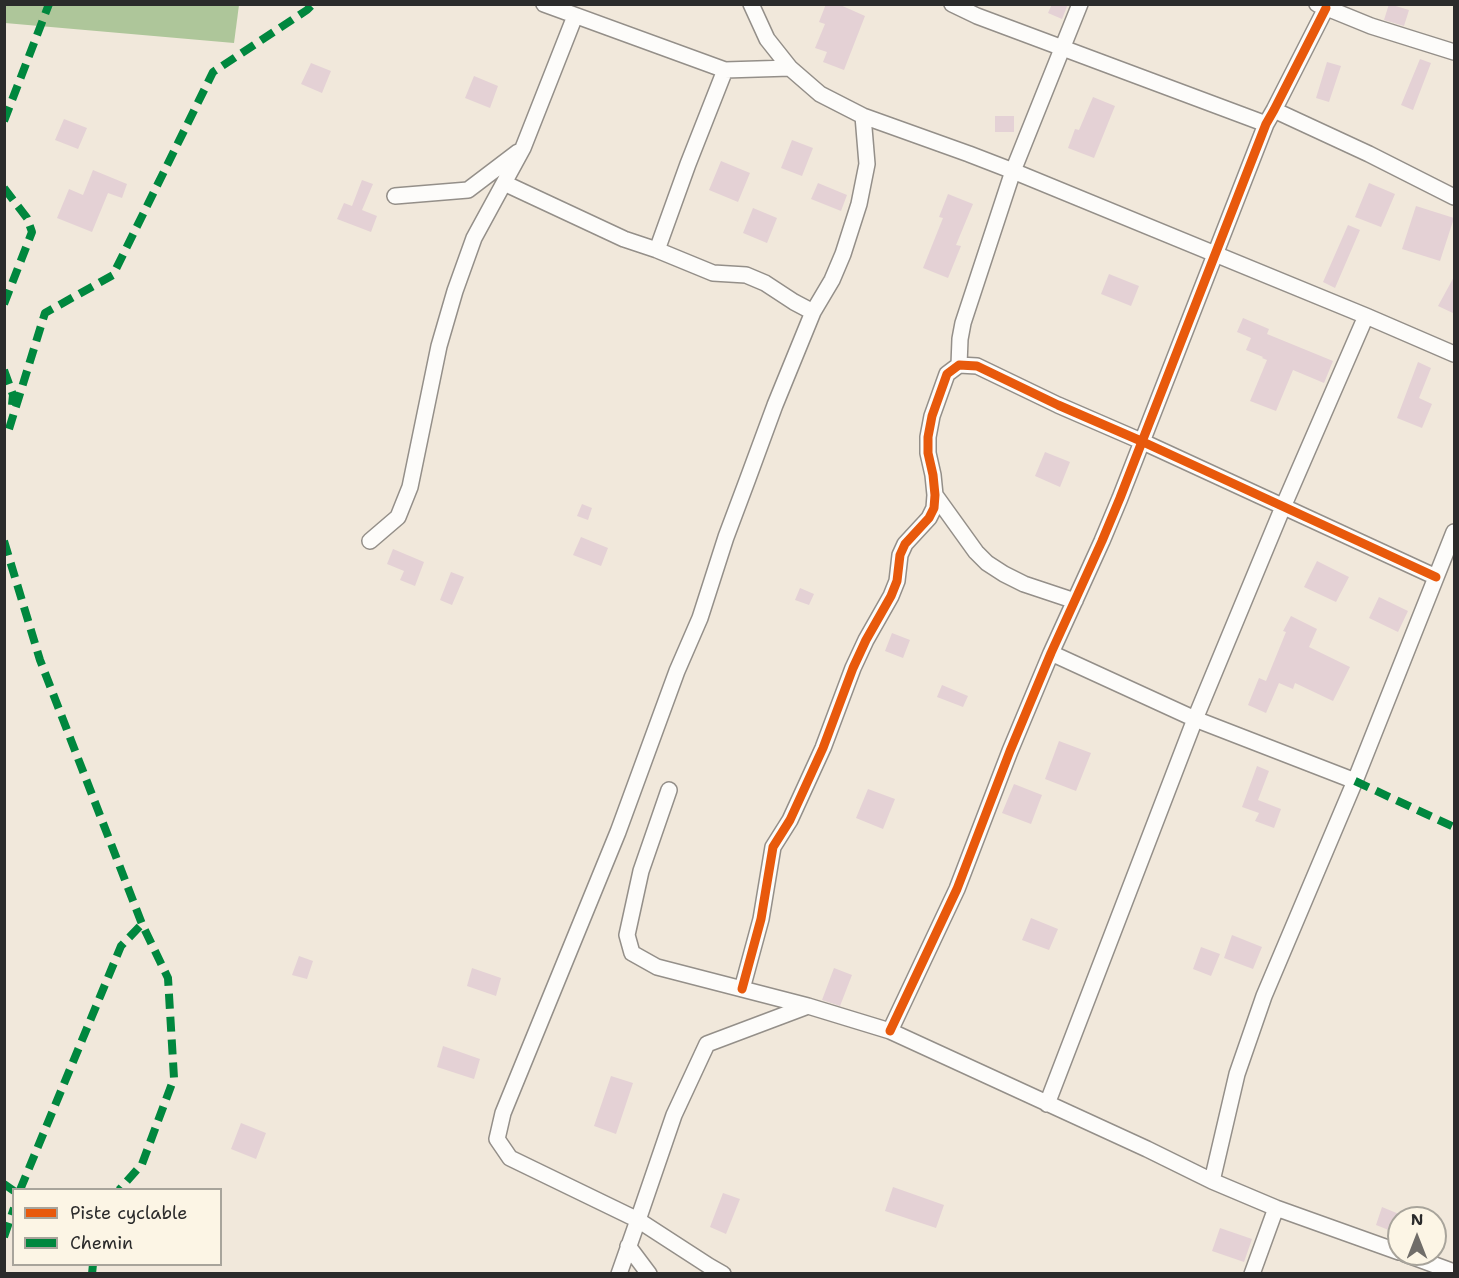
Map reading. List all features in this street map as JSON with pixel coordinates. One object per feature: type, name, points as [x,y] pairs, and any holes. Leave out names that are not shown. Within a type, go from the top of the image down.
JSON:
[{"type":"street","points":[[544,4],[725,70],[790,68]]},
{"type":"street","points":[[751,4],[767,39],[790,68],[820,94],[863,116],[1013,171],[1455,354]]},
{"type":"street","points":[[952,4],[977,16],[1266,124]]},
{"type":"street","points":[[959,365],[963,323],[1013,171],[1080,4]]},
{"type":"street","points":[[890,1031],[957,889],[1010,751],[1120,498],[1266,124],[1321,6],[1371,26],[1455,52]]},
{"type":"street","points":[[370,541],[398,517],[410,487],[439,346],[455,291],[474,238],[523,148],[575,16]]},
{"type":"street","points":[[657,250],[725,70]]},
{"type":"street","points":[[1274,110],[1455,197]]},
{"type":"street","points":[[723,1274],[638,1220],[510,1158],[497,1139],[503,1113],[618,831],[677,671],[700,618],[726,537],[755,459],[813,312],[832,280],[843,255],[859,204],[867,164],[863,116]]},
{"type":"street","points":[[395,196],[468,190],[523,148]]},
{"type":"street","points":[[504,183],[624,238],[713,273],[746,274],[813,312]]},
{"type":"street","points":[[1047,1104],[1195,719],[1366,316]]},
{"type":"street","points":[[742,989],[761,920],[773,847],[790,819],[823,747],[866,640],[891,596],[897,581],[900,555],[904,544],[929,518],[934,508],[935,495],[928,453],[928,437],[932,416],[946,374],[959,365],[977,366],[1436,577]]},
{"type":"street","points":[[935,495],[976,552],[987,563],[1024,584],[1075,601]]},
{"type":"street","points":[[1212,1181],[1237,1074],[1264,996],[1355,781],[1455,532]]},
{"type":"street","points":[[1051,653],[1195,719],[1355,781]]},
{"type":"street","points":[[669,790],[639,882],[627,935],[632,952],[657,968],[808,1006],[890,1031],[1212,1181],[1276,1208],[1387,1248]]},
{"type":"street","points":[[619,1274],[674,1115],[707,1044],[808,1006]]},
{"type":"street","points":[[1252,1274],[1276,1208]]},
{"type":"street","points":[[628,1246],[648,1274]]},
{"type":"street","points":[[1438,1266],[1455,1272]]},
{"type":"green space","points":[[4,5],[239,5],[234,43],[5,23]]},
{"type":"building","points":[[826,4],[838,4],[865,16],[844,70],[823,62],[827,52],[815,48],[825,24],[819,22]]},
{"type":"building","points":[[1052,4],[1068,4],[1062,19],[1048,13]]},
{"type":"building","points":[[1389,4],[1409,10],[1404,26],[1384,20]]},
{"type":"building","points":[[1420,59],[1431,63],[1413,110],[1401,105]]},
{"type":"building","points":[[1327,62],[1341,66],[1329,102],[1316,98]]},
{"type":"building","points":[[311,63],[331,71],[322,93],[301,84]]},
{"type":"building","points":[[474,76],[498,86],[490,108],[465,98]]},
{"type":"building","points":[[1093,97],[1115,106],[1094,158],[1068,148],[1075,129],[1079,130]]},
{"type":"building","points":[[995,116],[1014,116],[1014,132],[995,132]]},
{"type":"building","points":[[64,119],[87,128],[78,149],[55,140]]},
{"type":"building","points":[[792,140],[813,148],[802,176],[781,168]]},
{"type":"building","points":[[721,161],[750,173],[738,202],[709,190]]},
{"type":"building","points":[[93,170],[127,184],[122,198],[108,193],[92,232],[57,218],[69,189],[83,195]]},
{"type":"building","points":[[362,180],[373,184],[362,210],[377,216],[371,232],[337,219],[344,203],[352,206]]},
{"type":"building","points":[[818,183],[847,195],[841,211],[811,199]]},
{"type":"building","points":[[1369,183],[1395,194],[1381,227],[1355,217]]},
{"type":"building","points":[[948,194],[973,204],[956,245],[961,246],[948,278],[923,268],[943,218],[939,217]]},
{"type":"building","points":[[1416,206],[1454,218],[1440,261],[1402,249]]},
{"type":"building","points":[[753,208],[777,218],[767,243],[743,233]]},
{"type":"building","points":[[1348,225],[1360,230],[1335,288],[1323,282]]},
{"type":"building","points":[[1109,274],[1139,286],[1131,306],[1101,294]]},
{"type":"building","points":[[1455,275],[1455,314],[1438,306]]},
{"type":"building","points":[[1243,318],[1269,329],[1267,334],[1333,361],[1324,383],[1293,370],[1276,411],[1250,401],[1267,360],[1246,350],[1251,338],[1237,332]]},
{"type":"building","points":[[1418,362],[1431,368],[1419,398],[1432,404],[1422,428],[1397,418]]},
{"type":"building","points":[[1045,452],[1070,462],[1060,487],[1035,476]]},
{"type":"building","points":[[582,504],[592,508],[588,520],[577,516]]},
{"type":"building","points":[[581,537],[608,548],[601,566],[573,555]]},
{"type":"building","points":[[393,549],[424,562],[415,586],[400,580],[404,571],[387,564]]},
{"type":"building","points":[[1317,561],[1349,577],[1336,602],[1304,587]]},
{"type":"building","points":[[451,572],[464,577],[452,605],[440,600]]},
{"type":"building","points":[[800,588],[814,594],[809,605],[795,600]]},
{"type":"building","points":[[1379,597],[1408,611],[1398,632],[1369,618]]},
{"type":"building","points":[[1291,616],[1317,629],[1309,647],[1350,667],[1333,701],[1295,683],[1293,689],[1279,683],[1266,713],[1248,705],[1259,678],[1266,681],[1286,632],[1283,631]]},
{"type":"building","points":[[892,633],[910,640],[903,658],[885,651]]},
{"type":"building","points":[[942,685],[968,696],[963,707],[937,697]]},
{"type":"building","points":[[1059,741],[1091,753],[1076,791],[1045,779]]},
{"type":"building","points":[[1257,766],[1269,771],[1258,800],[1281,809],[1274,828],[1255,821],[1259,813],[1242,807]]},
{"type":"building","points":[[1014,784],[1042,795],[1031,824],[1002,813]]},
{"type":"building","points":[[868,789],[895,799],[883,829],[856,818]]},
{"type":"building","points":[[1031,918],[1058,929],[1049,950],[1022,940]]},
{"type":"building","points":[[1232,935],[1262,947],[1253,969],[1224,958]]},
{"type":"building","points":[[1201,947],[1220,954],[1211,976],[1193,969]]},
{"type":"building","points":[[299,956],[313,961],[307,979],[292,975]]},
{"type":"building","points":[[472,968],[501,978],[496,996],[467,986]]},
{"type":"building","points":[[834,968],[852,975],[840,1006],[822,1000]]},
{"type":"building","points":[[443,1046],[480,1059],[474,1079],[437,1067]]},
{"type":"building","points":[[611,1076],[633,1083],[616,1134],[594,1126]]},
{"type":"building","points":[[241,1123],[266,1133],[256,1159],[231,1149]]},
{"type":"building","points":[[893,1187],[944,1205],[936,1228],[885,1211]]},
{"type":"building","points":[[723,1193],[740,1199],[726,1234],[710,1227]]},
{"type":"building","points":[[1382,1207],[1387,1209],[1387,1229],[1376,1225]]},
{"type":"building","points":[[1220,1228],[1252,1239],[1244,1262],[1212,1251]]},
{"type":"marked path","points":[[4,121],[49,4]]},
{"type":"marked path","points":[[9,429],[45,313],[113,275],[213,72],[313,4]]},
{"type":"marked path","points":[[4,188],[27,218],[32,232],[4,304]]},
{"type":"marked path","points":[[4,370],[13,395],[12,405]]},
{"type":"marked path","points":[[4,541],[40,660],[142,924],[168,978],[174,1078],[142,1164],[121,1188]]},
{"type":"marked path","points":[[1355,781],[1454,827]]},
{"type":"marked path","points":[[21,1188],[121,946],[142,924]]},
{"type":"marked path","points":[[4,1184],[12,1190]]},
{"type":"marked path","points":[[4,1237],[12,1214]]},
{"type":"marked path","points":[[92,1274],[93,1266]]},
{"type":"cycle path","points":[[890,1031],[957,889],[1010,751],[1120,498],[1266,124],[1326,8]]},
{"type":"cycle path","points":[[742,989],[761,919],[773,847],[790,820],[823,748],[866,640],[891,596],[897,581],[900,555],[905,544],[929,518],[934,508],[935,495],[928,453],[928,437],[932,416],[947,374],[959,365],[977,366],[1436,577]]}]
